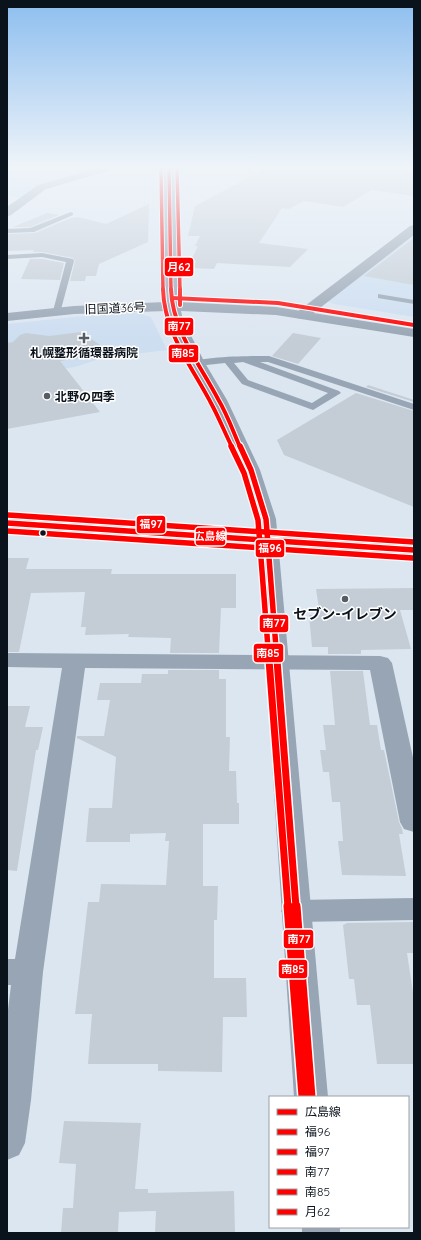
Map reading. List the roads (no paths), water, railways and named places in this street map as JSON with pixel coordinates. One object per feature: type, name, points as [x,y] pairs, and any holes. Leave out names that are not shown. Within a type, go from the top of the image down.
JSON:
[{"type":"highway","points":[[7,523],[414,550]]},
{"type":"street","points":[[169,227],[170,297],[176,320],[197,363],[219,400],[251,470],[266,519],[311,1096]]},
{"type":"street","points":[[302,315],[414,229]]},
{"type":"street","name":"旧国道36号","points":[[7,317],[57,311],[141,306],[172,306],[270,311],[414,333]]},
{"type":"street","points":[[7,660],[380,663],[414,822]]},
{"type":"street","points":[[7,1143],[14,1100],[18,972],[75,660]]},
{"type":"street","points":[[296,911],[414,909]]},
{"type":"lane","points":[[7,231],[31,230],[39,227]]},
{"type":"lane","points":[[7,257],[42,255],[70,261],[57,311]]},
{"type":"lane","points":[[381,296],[414,302]]},
{"type":"lane","points":[[197,363],[244,359],[269,359],[414,407]]},
{"type":"lane","points":[[227,360],[245,382],[313,407],[336,393],[244,359]]},
{"type":"place","name":"札幌整形循環器病院","points":[[84,338]]},
{"type":"place","name":"北野の四季","points":[[47,396]]},
{"type":"place","name":"セブン-イレブン","points":[[345,599]]}]
